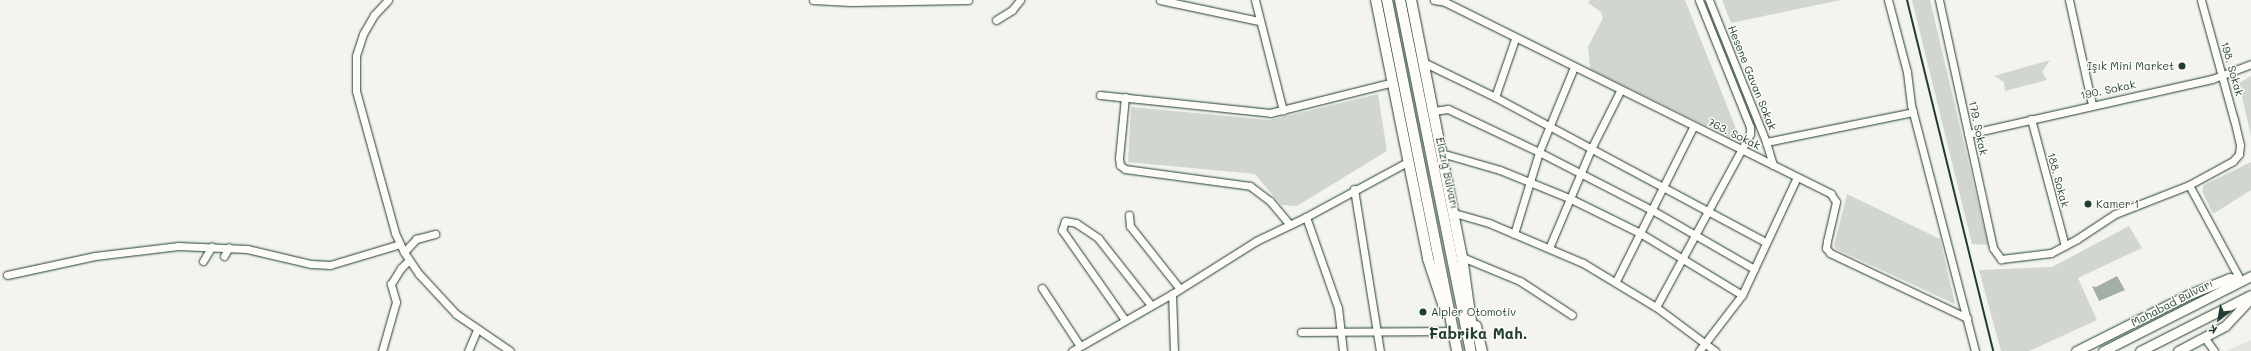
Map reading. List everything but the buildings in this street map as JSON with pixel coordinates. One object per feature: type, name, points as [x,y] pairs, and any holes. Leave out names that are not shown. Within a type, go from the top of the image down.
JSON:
[{"type":"highway","points":[[1376,0],[1428,259],[1437,291],[1453,331]]},
{"type":"highway","points":[[1387,0],[1457,351]]},
{"type":"highway","name":"Elazığ Bulvarı","points":[[1400,0],[1471,351]]},
{"type":"highway","points":[[1411,0],[1462,256],[1470,305],[1475,351]]},
{"type":"highway","points":[[1470,305],[1482,351]]},
{"type":"main road","name":"Mahabad Bulvarı","points":[[2103,351],[2251,276]]},
{"type":"main road","points":[[2076,351],[2190,294],[2230,278],[2241,281]]},
{"type":"main road","points":[[2178,351],[2225,326],[2251,296]]},
{"type":"main road","points":[[2140,351],[2251,296]]},
{"type":"street","points":[[388,0],[374,15],[363,34],[356,56],[356,91],[364,127],[400,244],[410,260],[456,314],[477,330],[510,351]]},
{"type":"street","points":[[813,0],[968,0]]},
{"type":"street","points":[[996,20],[1012,10],[1020,0]]},
{"type":"street","points":[[1160,0],[1259,21]]},
{"type":"street","points":[[1255,0],[1259,21],[1283,111]]},
{"type":"street","name":"763. Sokak","points":[[1434,0],[1445,2],[1620,91],[1741,151],[1773,165],[1796,179],[1830,194],[1836,202],[1826,248],[1830,253],[1967,318]]},
{"type":"street","points":[[1656,307],[1710,211],[1750,134],[1750,127],[1699,0]]},
{"type":"street","name":"Hesene Gavan Sokak","points":[[1709,0],[1766,142],[1773,165]]},
{"type":"street","points":[[1888,0],[1906,72],[1913,112],[1976,351]]},
{"type":"street","name":"179. Sokak","points":[[1938,0],[1993,248],[2001,259],[2051,253],[2064,246]]},
{"type":"street","points":[[2070,0],[2092,105]]},
{"type":"street","name":"198. Sokak","points":[[2189,185],[2233,161],[2239,154],[2240,144],[2224,76],[2201,0]]},
{"type":"street","points":[[1495,97],[1515,38]]},
{"type":"street","points":[[1423,62],[1495,97],[1662,187],[1710,211],[1765,242]]},
{"type":"street","name":"190. Sokak","points":[[1968,134],[2032,118],[2224,76],[2251,64]]},
{"type":"street","points":[[1514,234],[1539,152],[1574,67]]},
{"type":"street","points":[[1100,95],[1270,113],[1283,111],[1393,82]]},
{"type":"street","points":[[1549,248],[1591,149],[1620,91]]},
{"type":"street","points":[[1125,97],[1119,158],[1120,165],[1125,169],[1250,186],[1270,201],[1290,225]]},
{"type":"street","points":[[1433,111],[1448,109],[1539,152],[1652,210],[1754,269]]},
{"type":"street","points":[[1766,142],[1913,112]]},
{"type":"street","name":"188. Sokak","points":[[2032,118],[2064,246]]},
{"type":"street","points":[[1616,280],[1693,127]]},
{"type":"street","points":[[1441,152],[1530,182],[1571,199],[1640,233],[1742,295]]},
{"type":"street","points":[[1072,351],[1172,294],[1256,241],[1306,217],[1354,189],[1408,161]]},
{"type":"street","points":[[1699,351],[1742,295],[1765,242],[1796,179]]},
{"type":"street","points":[[2064,246],[2114,214],[2189,185],[2241,281]]},
{"type":"street","points":[[1354,189],[1380,351]]},
{"type":"street","points":[[1454,213],[1549,248],[1616,280],[1656,307],[1715,351]]},
{"type":"street","points":[[1129,215],[1130,226],[1180,289]]},
{"type":"street","points":[[1306,217],[1330,280],[1338,308],[1343,351]]},
{"type":"street","points":[[1125,320],[1062,230],[1065,221],[1076,223],[1098,238],[1151,305]]},
{"type":"street","points":[[404,252],[416,239],[435,234]]},
{"type":"street","points":[[7,275],[95,256],[178,246],[212,246],[254,250],[311,264],[330,265],[400,244]]},
{"type":"street","points":[[203,261],[212,246]]},
{"type":"street","points":[[224,256],[229,247]]},
{"type":"street","points":[[1462,256],[1520,281],[1572,315]]},
{"type":"street","points":[[382,351],[396,302],[391,284],[400,268],[410,260]]},
{"type":"street","points":[[1042,288],[1080,346]]},
{"type":"street","points":[[1172,294],[1174,351]]},
{"type":"street","points":[[468,351],[477,330]]},
{"type":"street","points":[[1301,332],[1376,330],[1453,331]]},
{"type":"street","points":[[2204,337],[2214,351]]},
{"type":"shaded area","points":[[1590,0],[1685,0],[1739,136],[1733,139],[1590,69],[1588,47],[1603,18],[1601,12],[1588,3]]},
{"type":"shaded area","points":[[1722,0],[1841,0],[1731,23]]},
{"type":"shaded area","points":[[1912,0],[1930,0],[1988,245],[1972,244]]},
{"type":"shaded area","points":[[2050,60],[2042,72],[2047,80],[2005,91],[2004,82],[1994,76]]},
{"type":"shaded area","points":[[2251,76],[2251,136],[2239,83]]},
{"type":"shaded area","points":[[1378,94],[1387,151],[1297,206],[1281,205],[1255,174],[1128,162],[1131,107],[1270,120]]},
{"type":"shaded area","points":[[2251,162],[2251,190],[2213,214],[2202,191],[2204,185]]},
{"type":"shaded area","points":[[1847,194],[1940,239],[1955,304],[1836,249],[1834,245]]},
{"type":"shaded area","points":[[2129,226],[2142,248],[2078,278],[2097,320],[2029,351],[2001,351],[1979,270],[2052,267]]},
{"type":"shaded area","points":[[2117,276],[2125,290],[2099,301],[2092,286],[2096,287]]},
{"type":"shaded area","points":[[2251,340],[2251,351],[2226,351]]},
{"type":"railway","points":[[1907,0],[1993,351]]},
{"type":"place","name":"Işık Mini Market","points":[[2182,66]]},
{"type":"place","name":"Kamer 1","points":[[2088,204]]},
{"type":"place","name":"Alpler Otomotiv","points":[[1423,312]]},
{"type":"district","name":"Fabrika Mah.","points":[[1478,334]]}]
